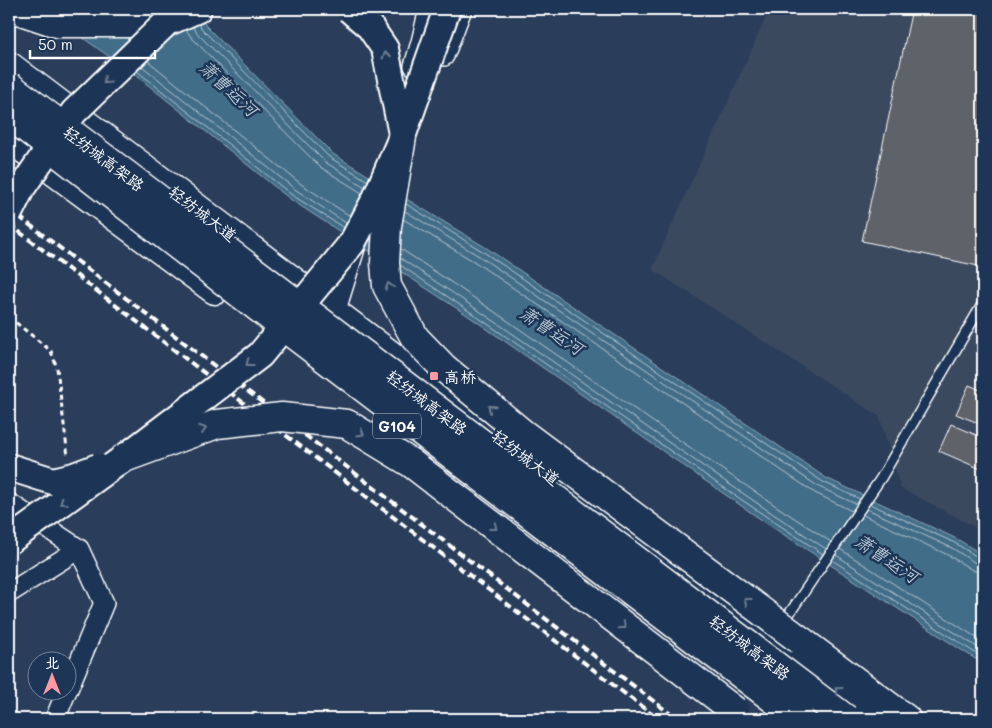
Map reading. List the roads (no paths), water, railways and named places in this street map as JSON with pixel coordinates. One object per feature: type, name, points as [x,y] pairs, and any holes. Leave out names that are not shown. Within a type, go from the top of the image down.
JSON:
[{"type":"main road","points":[[15,9],[57,23],[174,16],[198,9]]},
{"type":"main road","points":[[349,9],[370,27],[385,49],[402,137],[387,226],[385,263],[387,286],[415,338],[444,368],[522,433],[906,719]]},
{"type":"main road","points":[[9,541],[124,458],[260,355],[352,243],[376,198],[402,137],[447,9]]},
{"type":"main road","points":[[9,213],[21,190],[74,112],[174,16]]},
{"type":"main road","name":"轻纺城大道","points":[[9,66],[877,719]]},
{"type":"main road","name":"轻纺城高架路","points":[[9,86],[846,719]]},
{"type":"main road","name":"轻纺城高架路","points":[[9,115],[252,303],[800,719]]},
{"type":"main road","name":"G104","points":[[9,138],[571,556],[780,719]]},
{"type":"main road","points":[[9,467],[53,481],[74,476],[218,424],[282,417],[347,424],[410,462],[740,715]]},
{"type":"street","points":[[335,313],[421,42],[429,9]]},
{"type":"street","points":[[379,176],[442,61],[462,9]]},
{"type":"street","points":[[9,503],[79,549],[104,602],[78,664]]},
{"type":"street","points":[[9,593],[79,549]]},
{"type":"street","points":[[55,719],[63,700]]},
{"type":"lane","points":[[771,641],[881,478],[983,303]]},
{"type":"water","name":"萧曹运河","points":[[42,9],[196,9],[206,26],[333,154],[485,247],[826,478],[957,539],[983,555],[983,664],[766,523],[467,315],[290,199],[138,77]]},
{"type":"railway","points":[[9,209],[677,719]]},
{"type":"railway","points":[[9,224],[658,719]]},
{"type":"place","name":"高桥","points":[[434,376]]}]
